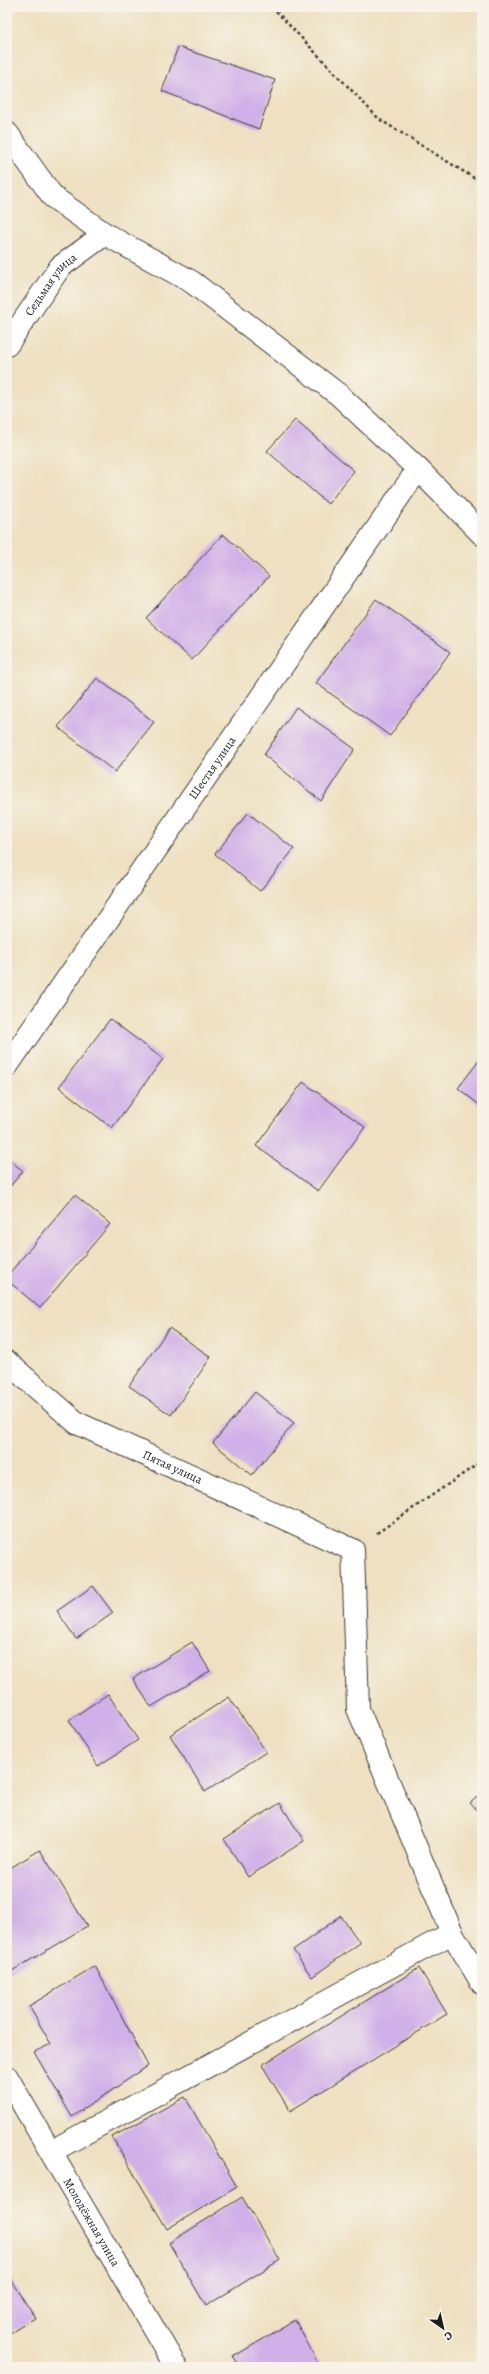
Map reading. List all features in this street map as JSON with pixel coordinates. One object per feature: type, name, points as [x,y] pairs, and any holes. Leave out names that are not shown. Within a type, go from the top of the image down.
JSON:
[{"type":"street","points":[[7,133],[53,198],[105,234],[192,282],[339,394],[418,469],[482,534]]},
{"type":"street","name":"Седьмая улица","points":[[7,345],[60,267],[105,234]]},
{"type":"street","name":"Шестая улица","points":[[7,1066],[418,469]]},
{"type":"street","name":"Пятая улица","points":[[7,1362],[77,1423],[353,1550]]},
{"type":"street","points":[[353,1550],[358,1709],[452,1933],[482,1983]]},
{"type":"street","points":[[52,2152],[452,1933]]},
{"type":"street","name":"Молодёжная улица","points":[[7,2077],[176,2367]]},
{"type":"path","points":[[272,7],[379,119],[482,183]]},
{"type":"path","points":[[353,1550],[482,1461]]},
{"type":"building","points":[[178,47],[275,80],[259,129],[162,91]]},
{"type":"building","points":[[295,420],[354,471],[328,504],[267,451]]},
{"type":"building","points":[[223,534],[269,576],[192,660],[146,618]]},
{"type":"building","points":[[376,599],[450,652],[390,736],[316,683]]},
{"type":"building","points":[[97,678],[154,722],[115,772],[58,727]]},
{"type":"building","points":[[296,707],[355,749],[321,801],[264,755]]},
{"type":"building","points":[[248,813],[294,849],[260,891],[215,854]]},
{"type":"building","points":[[110,1019],[163,1059],[112,1128],[59,1087]]},
{"type":"building","points":[[482,1057],[482,1107],[458,1088]]},
{"type":"building","points":[[303,1082],[365,1127],[318,1191],[256,1146]]},
{"type":"building","points":[[7,1158],[23,1171],[7,1190]]},
{"type":"building","points":[[75,1195],[110,1224],[40,1308],[7,1280],[7,1276]]},
{"type":"building","points":[[169,1328],[211,1357],[171,1415],[129,1386]]},
{"type":"building","points":[[255,1392],[294,1423],[252,1475],[213,1443]]},
{"type":"building","points":[[93,1586],[113,1613],[76,1639],[57,1611]]},
{"type":"building","points":[[192,1642],[210,1671],[151,1707],[133,1679]]},
{"type":"building","points":[[108,1694],[138,1740],[98,1766],[69,1720]]},
{"type":"building","points":[[229,1697],[266,1752],[205,1792],[170,1735]]},
{"type":"building","points":[[482,1793],[482,1816],[470,1803]]},
{"type":"building","points":[[280,1803],[304,1841],[248,1877],[224,1839]]},
{"type":"building","points":[[40,1850],[87,1926],[7,1974],[7,1870]]},
{"type":"building","points":[[341,1916],[360,1943],[312,1977],[293,1950]]},
{"type":"building","points":[[95,1966],[148,2066],[72,2117],[34,2052],[51,2044],[29,2006]]},
{"type":"building","points":[[419,1968],[447,2014],[290,2111],[262,2065]]},
{"type":"building","points":[[185,2097],[237,2187],[167,2229],[112,2137]]},
{"type":"building","points":[[242,2197],[280,2260],[206,2306],[169,2243]]},
{"type":"building","points":[[7,2272],[35,2318],[7,2335]]},
{"type":"building","points":[[295,2320],[320,2367],[239,2367],[233,2357]]},
{"type":"building","points":[[104,2363],[107,2367],[97,2367]]}]
